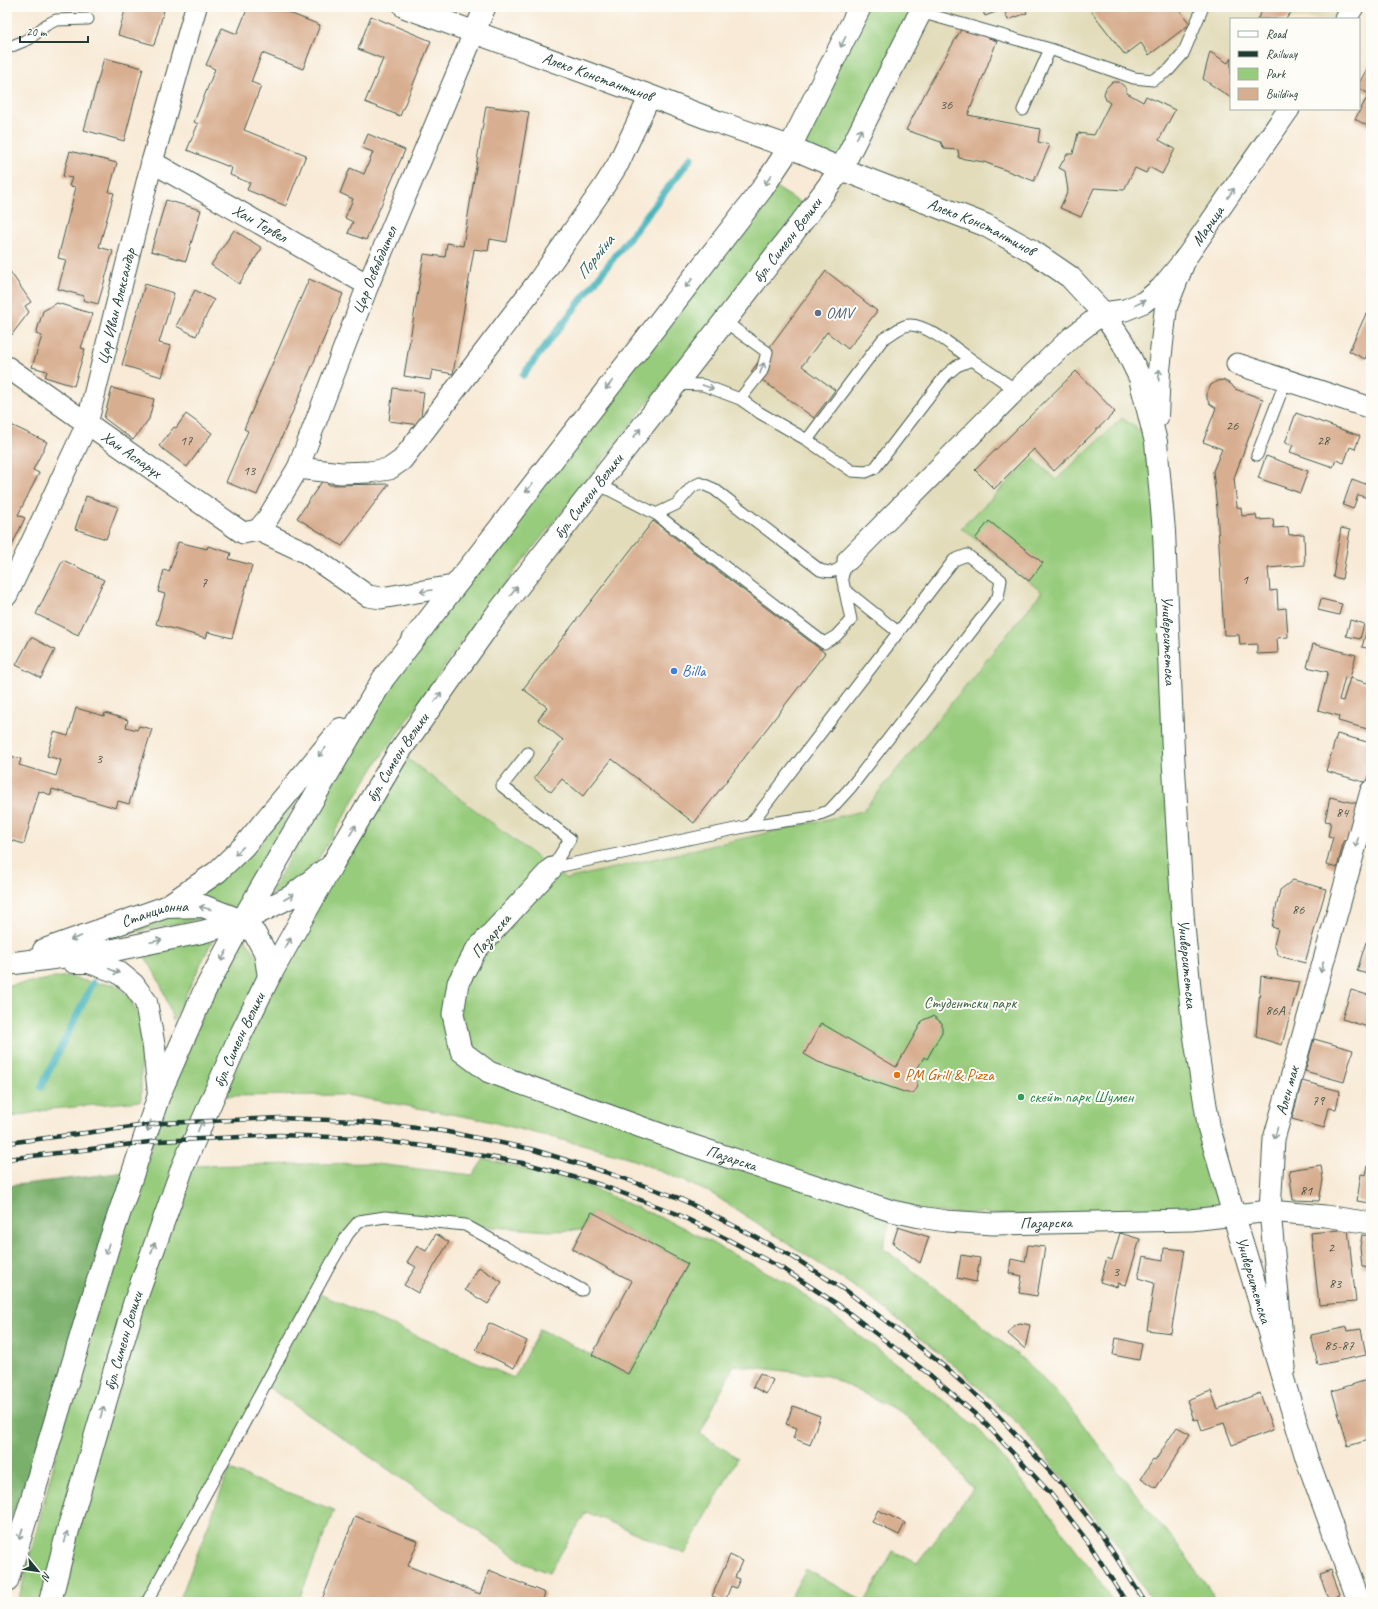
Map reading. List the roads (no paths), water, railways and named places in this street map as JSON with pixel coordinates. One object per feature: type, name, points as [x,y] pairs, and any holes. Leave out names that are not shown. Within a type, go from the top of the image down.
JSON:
[{"type":"main road","name":"Алеко Константинов","points":[[405,7],[790,147],[841,169],[985,225],[1032,251],[1070,277],[1103,313]]},
{"type":"main road","points":[[166,907],[217,872],[244,846],[383,679],[453,586],[762,188],[790,147],[860,7]]},
{"type":"main road","name":"бул. Симеон Велики","points":[[50,1602],[68,1530],[134,1304],[182,1166],[238,1040],[269,977],[333,863],[408,739],[496,615],[807,215],[841,169],[922,9]]},
{"type":"main road","points":[[1156,442],[1159,370],[1166,307],[1185,260]]},
{"type":"main road","name":"Университетска","points":[[1103,313],[1123,343],[1140,378],[1156,442],[1164,531],[1173,752],[1183,921],[1193,1024],[1209,1128],[1288,1399],[1307,1459],[1359,1602]]},
{"type":"main road","points":[[7,1581],[108,1247],[159,1095],[204,992],[242,921],[383,679]]},
{"type":"main road","points":[[7,963],[114,950],[202,932],[242,921],[292,896],[333,863]]},
{"type":"main road","name":"Станционна","points":[[7,963],[166,907],[203,906],[242,921],[255,934],[265,952],[269,977]]},
{"type":"main road","points":[[7,963],[89,962],[118,972],[133,984],[146,1002],[154,1047],[159,1095]]},
{"type":"main road","points":[[7,1529],[67,1382]]},
{"type":"street","name":"Цар Иван Александър","points":[[7,595],[87,424],[152,162],[196,7]]},
{"type":"street","name":"Цар Освободител","points":[[258,530],[268,518],[298,468],[368,285],[485,7]]},
{"type":"street","points":[[1346,18],[1352,7]]},
{"type":"street","points":[[298,468],[341,473],[368,472],[389,469],[402,460],[539,280],[603,188],[618,164],[650,96]]},
{"type":"street","name":"Марица","points":[[1103,313],[1125,310],[1144,302],[1162,288],[1185,260],[1288,110]]},
{"type":"street","name":"Хан Тервел","points":[[152,162],[368,285]]},
{"type":"street","points":[[848,560],[1016,390],[1072,337],[1103,313]]},
{"type":"street","points":[[1237,364],[1371,408]]},
{"type":"street","name":"Хан Аспарух","points":[[7,367],[243,533],[258,530]]},
{"type":"street","points":[[258,530],[305,552],[368,596],[381,598],[453,586]]},
{"type":"street","name":"Ален мак","points":[[1288,1399],[1270,1211],[1274,1139],[1371,791]]},
{"type":"street","name":"Пазарска","points":[[552,868],[476,950],[458,983],[453,1014],[460,1051],[489,1072],[688,1144],[892,1211],[920,1217],[946,1221],[993,1224],[1190,1220],[1270,1211],[1325,1216],[1371,1223]]},
{"type":"lane","points":[[922,9],[1050,49],[1134,78],[1153,80],[1169,70],[1183,54],[1203,7]]},
{"type":"lane","points":[[7,48],[29,39],[46,25],[56,20],[88,19]]},
{"type":"lane","points":[[1023,110],[1050,49]]},
{"type":"lane","points":[[724,321],[767,352],[762,371],[740,400]]},
{"type":"lane","points":[[807,440],[883,339],[910,324],[926,329],[1016,390]]},
{"type":"lane","points":[[675,384],[703,385],[740,400],[807,440],[852,471],[866,472],[875,468],[946,375],[957,366],[972,360]]},
{"type":"lane","points":[[1256,454],[1286,380]]},
{"type":"lane","points":[[656,514],[677,504],[692,487],[700,483],[714,489],[820,570],[828,573],[838,571],[848,560]]},
{"type":"lane","points":[[598,484],[656,514],[824,643],[836,636],[851,620],[842,576],[848,560]]},
{"type":"lane","points":[[552,868],[749,826],[813,817],[830,810],[851,787],[998,596],[1001,580],[967,555],[954,560],[749,826]]},
{"type":"lane","points":[[844,589],[898,632]]},
{"type":"lane","points":[[528,753],[502,786],[570,839],[552,868]]},
{"type":"lane","points":[[147,1602],[330,1264],[348,1234],[360,1221],[385,1216],[465,1225],[582,1290]]},
{"type":"waterway","name":"Поройна","points":[[523,375],[691,158]]},
{"type":"waterway","points":[[41,1087],[93,983]]},
{"type":"railway","points":[[7,1143],[163,1123],[280,1118],[356,1121],[443,1131],[531,1149],[605,1172],[679,1198],[793,1257],[848,1292],[939,1362],[994,1411],[1064,1487],[1101,1534],[1145,1602]]},
{"type":"railway","points":[[7,1159],[158,1141],[279,1135],[357,1138],[440,1148],[528,1164],[601,1185],[675,1213],[785,1270],[840,1306],[930,1375],[983,1421],[1051,1494],[1088,1542],[1126,1602]]},
{"type":"place","name":"OMV","points":[[818,313]]},
{"type":"place","name":"Billa","points":[[674,671]]},
{"type":"place","name":"PM Grill & Pizza","points":[[897,1075]]},
{"type":"place","name":"скейт парк Шумен","points":[[1021,1097]]},
{"type":"park label","name":"Студентски парк","points":[[970,1003]]}]
